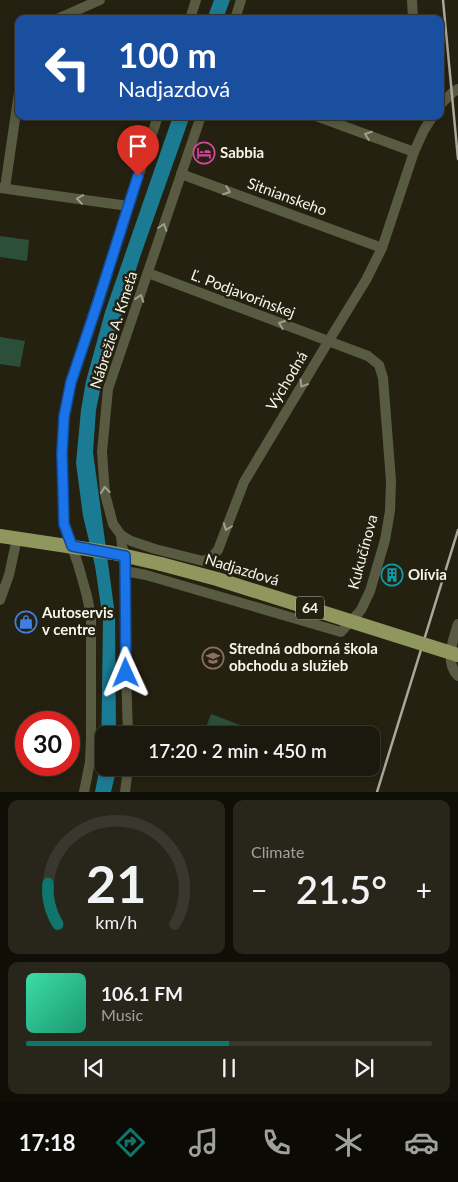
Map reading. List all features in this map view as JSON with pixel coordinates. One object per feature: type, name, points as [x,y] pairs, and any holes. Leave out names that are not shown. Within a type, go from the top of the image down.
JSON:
[{"type":"main road","name":"64","points":[[0,536],[72,546]]},
{"type":"main road","name":"Nadjazdová","points":[[72,546],[119,555],[155,558],[458,655]]},
{"type":"street","points":[[66,15],[100,0]]},
{"type":"street","points":[[191,15],[196,0]]},
{"type":"street","points":[[236,15],[242,0]]},
{"type":"street","points":[[412,0],[413,15]]},
{"type":"street","points":[[444,101],[452,92],[458,89]]},
{"type":"street","points":[[15,115],[2,188],[128,206]]},
{"type":"street","points":[[84,792],[92,739],[90,617],[81,572],[64,524],[62,453],[64,417],[71,382],[157,120]]},
{"type":"street","name":"Nábrežie A. Kmeťa","points":[[128,726],[125,571],[119,555],[122,546],[121,535],[113,524],[105,494],[102,452],[108,388],[200,120]]},
{"type":"street","points":[[327,120],[414,152]]},
{"type":"street","points":[[423,120],[424,130]]},
{"type":"street","name":"Východná","points":[[121,535],[155,558],[203,561],[211,558],[218,550],[244,482],[366,280],[382,248],[414,152],[430,120]]},
{"type":"street","name":"Sitnianskeho","points":[[181,174],[382,248]]},
{"type":"street","name":"Ľ. Podjavorinskej","points":[[148,273],[328,342]]},
{"type":"street","name":"Kukučínova","points":[[125,571],[146,575],[341,632],[361,610],[370,591],[385,540],[390,512],[391,481],[383,378],[379,365],[368,356],[328,342]]},
{"type":"street","points":[[0,600],[9,574],[17,538]]},
{"type":"street","points":[[458,624],[451,650],[451,660],[455,673],[458,676]]},
{"type":"street","points":[[125,792],[127,776]]},
{"type":"green space","points":[[0,236],[29,240],[27,261],[0,257]]},
{"type":"green space","points":[[0,337],[25,341],[20,367],[0,364]]},
{"type":"green space","points":[[211,714],[243,726],[206,726]]},
{"type":"water","points":[[214,0],[230,0],[224,15],[208,15]]},
{"type":"water","points":[[172,120],[189,120],[140,257],[105,367],[96,410],[93,452],[115,615],[116,726],[101,726],[103,620],[95,566],[83,516],[76,463],[86,381],[105,312]]},
{"type":"water","points":[[98,776],[115,776],[111,792],[95,792]]},
{"type":"railway","points":[[443,0],[458,159]]},
{"type":"railway","points":[[377,792],[458,530]]},
{"type":"place","name":"Sabbia","points":[[204,153]]},
{"type":"place","name":"Olívia","points":[[392,575]]},
{"type":"place","name":"Autoservis v centre","points":[[26,622]]},
{"type":"place","name":"Stredná odborná škola obchodu a služieb","points":[[213,658]]},
{"type":"route","points":[[126,673],[125,556],[72,546],[64,524],[62,453],[64,417],[71,382],[138,176]]}]
